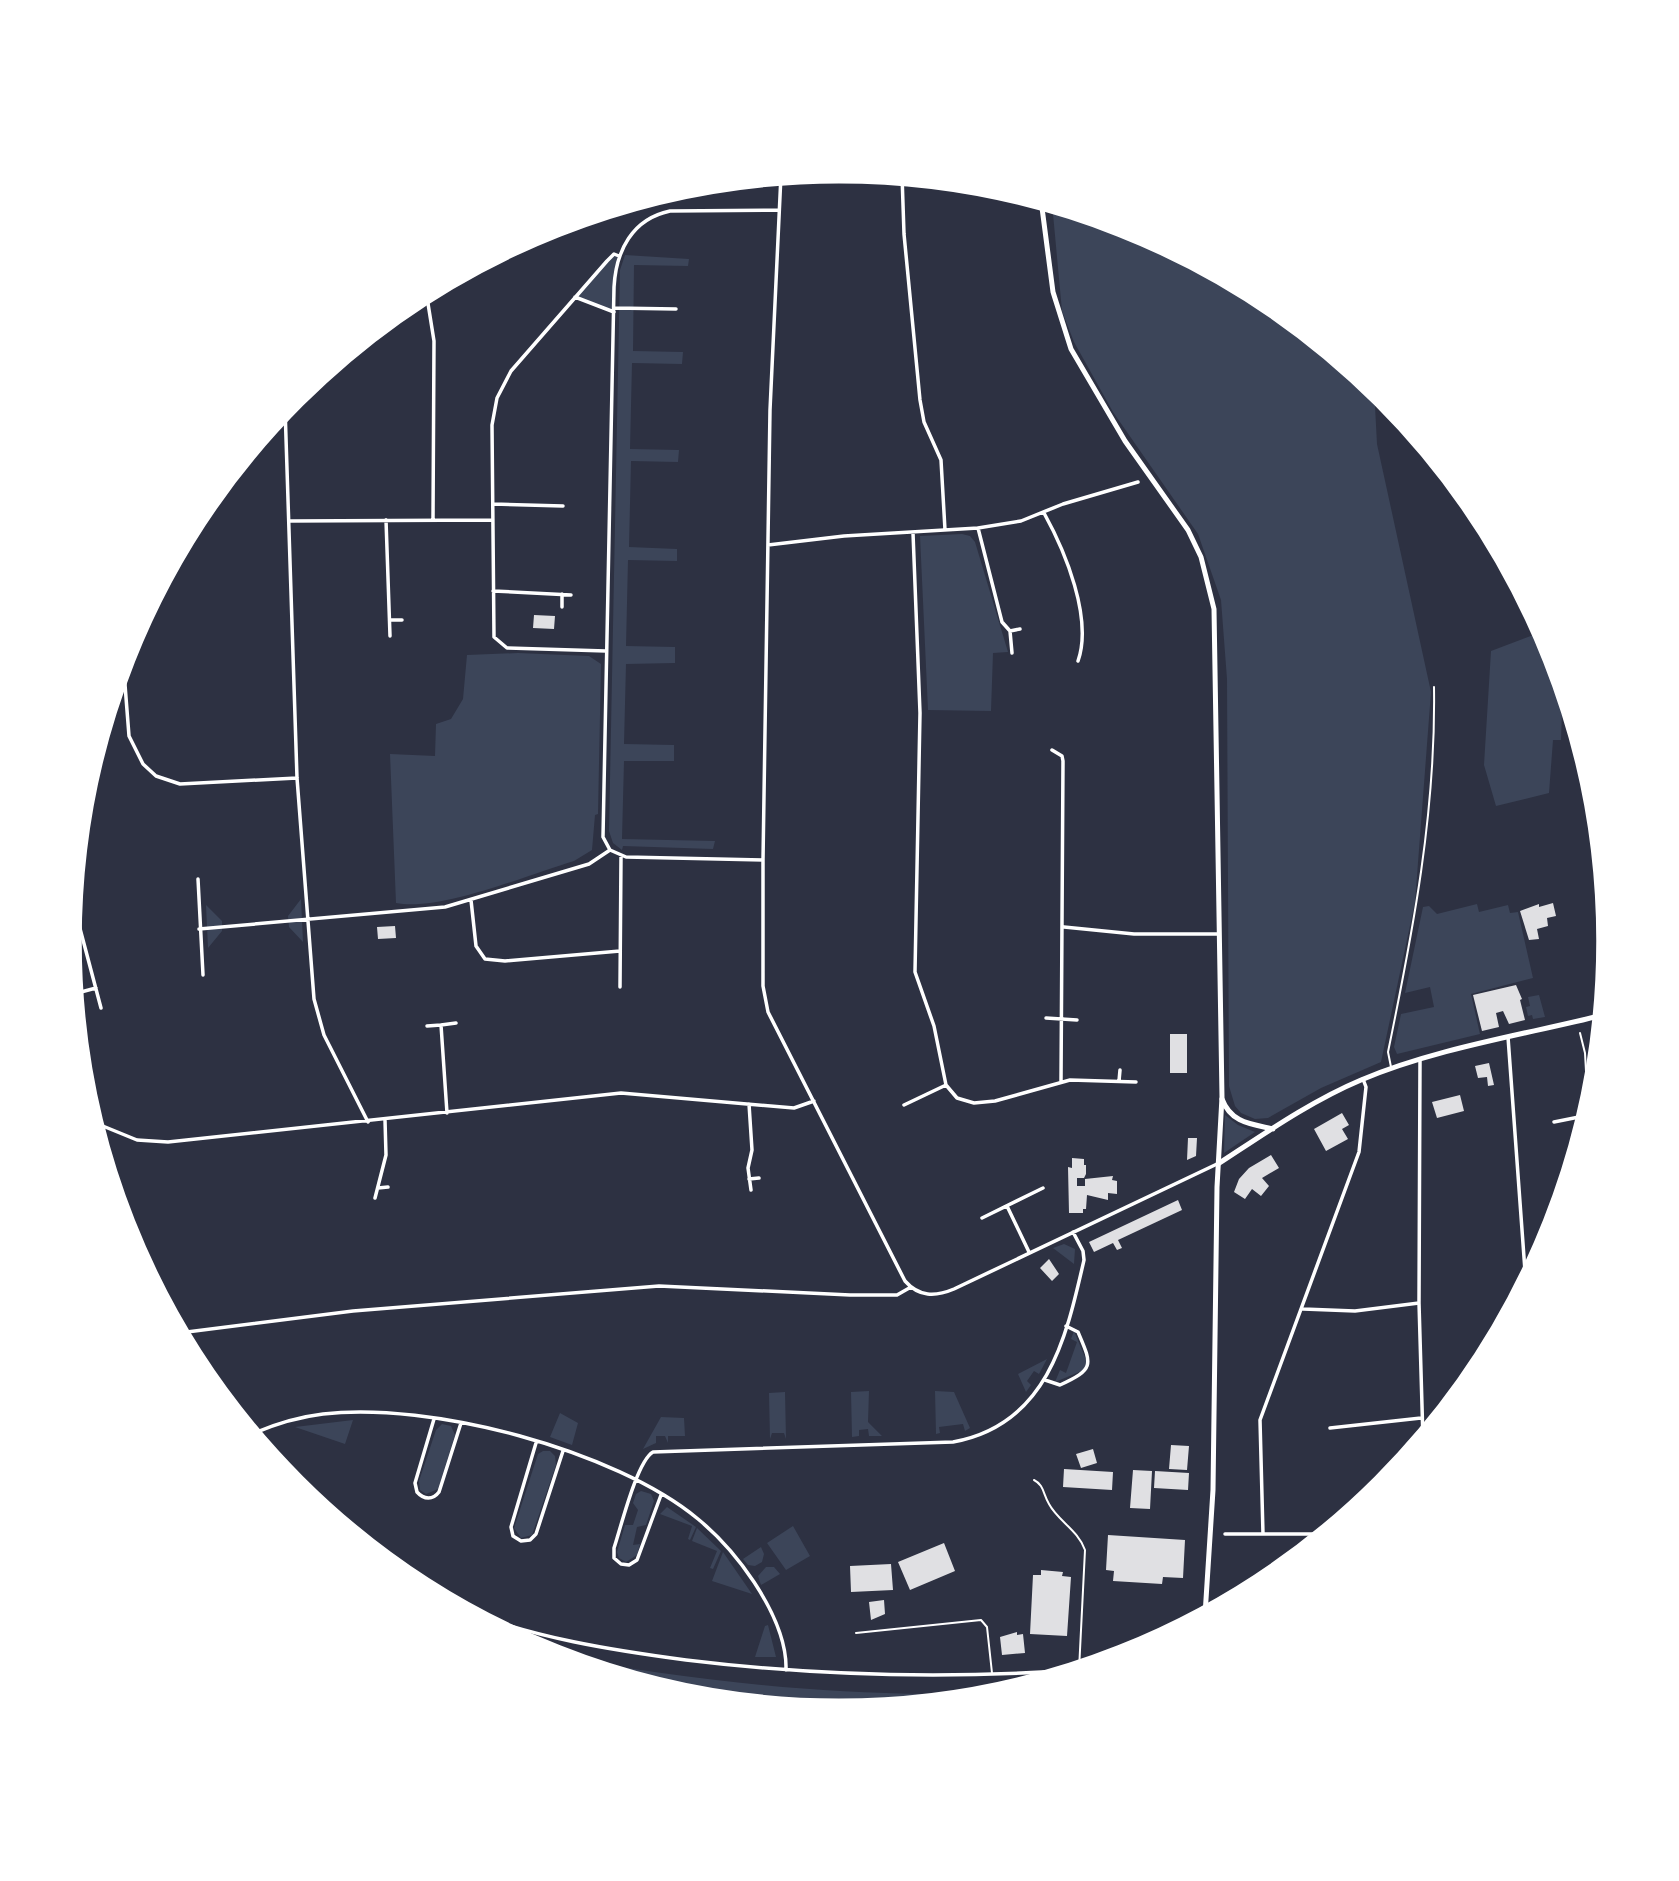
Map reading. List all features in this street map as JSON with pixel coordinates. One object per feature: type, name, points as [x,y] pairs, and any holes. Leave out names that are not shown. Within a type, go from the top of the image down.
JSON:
[{"type":"main road","points":[[1042,209],[1053,292],[1071,349],[1125,441],[1183,520],[1201,557],[1211,593],[1216,642],[1222,1097],[1218,1164],[1213,1490],[1206,1605]]},
{"type":"main road","points":[[1218,1164],[1273,1129],[1363,1079],[1508,1037],[1594,1017]]},
{"type":"main road","points":[[1222,1097],[1227,1110],[1238,1120],[1273,1129]]},
{"type":"street","points":[[780,184],[768,545],[762,860],[766,1005],[911,1287],[928,1294],[946,1292],[1218,1164]]},
{"type":"street","points":[[902,184],[904,234],[920,400],[924,422],[941,460],[945,530]]},
{"type":"street","points":[[762,860],[621,856],[610,850],[603,832],[614,310],[619,256],[638,226],[663,213],[779,210]]},
{"type":"street","points":[[606,651],[504,648],[493,635],[492,425],[499,390],[511,371],[614,254],[619,256]]},
{"type":"street","points":[[575,297],[614,310],[676,309]]},
{"type":"street","points":[[428,303],[434,341],[433,520]]},
{"type":"street","points":[[286,422],[297,778],[314,999],[320,1026],[368,1122]]},
{"type":"street","points":[[768,545],[844,536],[978,528],[1021,521],[1138,482]]},
{"type":"street","points":[[493,505],[563,506]]},
{"type":"street","points":[[1044,513],[1076,589],[1082,649],[1078,661]]},
{"type":"street","points":[[290,520],[493,520]]},
{"type":"street","points":[[386,520],[390,636]]},
{"type":"street","points":[[978,528],[1002,622],[1010,631],[1012,653]]},
{"type":"street","points":[[913,533],[920,713],[915,972],[934,1026],[946,1085],[957,1098],[974,1103],[995,1101],[1061,1083],[1136,1082]]},
{"type":"street","points":[[493,592],[571,595]]},
{"type":"street","points":[[562,594],[562,607]]},
{"type":"street","points":[[390,620],[402,620]]},
{"type":"street","points":[[1010,631],[1020,629]]},
{"type":"street","points":[[125,686],[129,736],[143,764],[156,776],[180,784],[297,778]]},
{"type":"street","points":[[1052,750],[1063,759],[1061,1083]]},
{"type":"street","points":[[199,929],[414,911],[471,900],[589,864],[610,850]]},
{"type":"street","points":[[620,987],[621,856]]},
{"type":"street","points":[[198,879],[203,975]]},
{"type":"street","points":[[471,900],[477,950],[490,961],[620,951]]},
{"type":"street","points":[[1064,927],[1133,934],[1219,934]]},
{"type":"street","points":[[80,930],[101,1008]]},
{"type":"street","points":[[82,992],[96,988]]},
{"type":"street","points":[[1046,1018],[1077,1020]]},
{"type":"street","points":[[427,1026],[456,1023]]},
{"type":"street","points":[[441,1025],[447,1113]]},
{"type":"street","points":[[1508,1037],[1525,1266]]},
{"type":"street","points":[[1420,1061],[1419,1303],[1422,1427]]},
{"type":"street","points":[[1119,1081],[1120,1070]]},
{"type":"street","points":[[1262,1534],[1260,1420],[1359,1152],[1366,1087],[1363,1079]]},
{"type":"street","points":[[904,1105],[946,1085]]},
{"type":"street","points":[[104,1126],[129,1137],[156,1142],[385,1121],[621,1093],[794,1108],[814,1101]]},
{"type":"street","points":[[749,1104],[751,1190]]},
{"type":"street","points":[[1554,1122],[1578,1117]]},
{"type":"street","points":[[375,1198],[386,1155],[385,1121]]},
{"type":"street","points":[[749,1179],[759,1178]]},
{"type":"street","points":[[378,1188],[388,1187]]},
{"type":"street","points":[[982,1218],[1043,1188]]},
{"type":"street","points":[[1007,1206],[1029,1252]]},
{"type":"street","points":[[661,1495],[637,1560],[630,1565],[620,1564],[613,1551],[634,1481],[645,1458],[656,1451],[880,1446],[969,1438],[1013,1416],[1045,1380],[1066,1326],[1084,1260],[1083,1251],[1073,1232]]},
{"type":"street","points":[[189,1332],[357,1311],[667,1286],[849,1295],[897,1294],[911,1287]]},
{"type":"street","points":[[1303,1309],[1355,1311],[1419,1303]]},
{"type":"street","points":[[1045,1380],[1059,1385],[1084,1373],[1088,1368],[1089,1360],[1078,1332],[1066,1326]]},
{"type":"street","points":[[261,1431],[294,1419],[325,1413],[384,1413],[434,1419],[536,1442],[634,1481],[696,1517],[741,1563],[772,1615],[785,1650],[786,1670]]},
{"type":"street","points":[[1330,1428],[1421,1418]]},
{"type":"street","points":[[434,1419],[415,1483],[417,1492],[425,1498],[439,1492],[461,1423]]},
{"type":"street","points":[[536,1442],[511,1527],[513,1536],[521,1541],[530,1540],[536,1534],[563,1451]]},
{"type":"street","points":[[1225,1534],[1313,1534]]},
{"type":"street","points":[[522,1629],[616,1650],[786,1670],[888,1675],[1042,1672]]},
{"type":"lane","points":[[1392,1069],[1388,1052],[1418,909],[1425,852],[1433,768],[1434,687]]},
{"type":"lane","points":[[1034,1480],[1041,1485],[1051,1507],[1077,1535],[1085,1550],[1079,1660]]},
{"type":"lane","points":[[856,1633],[981,1620],[987,1627],[992,1675]]},
{"type":"path","points":[[1580,1033],[1586,1074]]},
{"type":"shaded area","points":[[1053,212],[1130,239],[1219,283],[1302,338],[1375,403],[1377,444],[1431,692],[1415,902],[1381,1062],[1321,1088],[1268,1118],[1255,1119],[1241,1113],[1235,1106],[1229,1086],[1227,679],[1221,600],[1198,534],[1113,412],[1074,342],[1062,311]]},
{"type":"shaded area","points":[[614,254],[619,256],[614,312],[575,297]]},
{"type":"shaded area","points":[[625,255],[689,259],[688,266],[634,265],[633,351],[683,352],[682,364],[632,363],[630,449],[679,450],[678,462],[631,461],[629,547],[677,549],[677,561],[628,560],[626,646],[675,647],[675,663],[626,664],[624,744],[674,745],[674,761],[624,761],[622,839],[715,841],[713,849],[623,846],[622,850],[613,843],[609,831],[620,270]]},
{"type":"shaded area","points":[[920,536],[970,536],[975,542],[1008,652],[993,653],[991,711],[928,710]]},
{"type":"shaded area","points":[[1534,635],[1562,710],[1561,740],[1553,740],[1549,793],[1496,806],[1484,765],[1491,651]]},
{"type":"shaded area","points":[[518,653],[589,656],[601,664],[598,814],[595,815],[592,850],[574,861],[460,897],[436,902],[396,903],[390,754],[435,756],[436,724],[451,719],[463,699],[467,655]]},
{"type":"shaded area","points":[[301,899],[303,942],[289,927],[288,916]]},
{"type":"shaded area","points":[[1477,904],[1479,912],[1508,905],[1510,913],[1518,912],[1533,978],[1471,994],[1480,1034],[1397,1054],[1394,1047],[1401,1014],[1434,1007],[1430,987],[1405,993],[1423,907],[1429,906],[1437,914]]},
{"type":"shaded area","points":[[206,905],[222,921],[222,931],[208,948]]},
{"type":"shaded area","points":[[1539,995],[1545,1017],[1533,1019],[1532,1015],[1528,1016],[1528,997]]},
{"type":"shaded area","points":[[1225,1115],[1238,1125],[1255,1132],[1224,1153]]},
{"type":"shaded area","points":[[1064,1244],[1075,1249],[1074,1264],[1053,1248]]},
{"type":"shaded area","points":[[1074,1331],[1087,1362],[1084,1370],[1055,1382],[1060,1370],[1066,1373],[1077,1342],[1071,1339]]},
{"type":"shaded area","points":[[1047,1359],[1039,1374],[1034,1371],[1027,1381],[1031,1385],[1026,1392],[1018,1374]]},
{"type":"shaded area","points":[[869,1391],[868,1422],[882,1436],[869,1436],[868,1429],[859,1430],[859,1436],[852,1437],[851,1392]]},
{"type":"shaded area","points":[[935,1391],[954,1392],[970,1428],[965,1431],[963,1424],[939,1427],[940,1433],[936,1434]]},
{"type":"shaded area","points":[[785,1392],[786,1439],[784,1433],[772,1433],[770,1439],[769,1393]]},
{"type":"shaded area","points":[[560,1413],[578,1423],[572,1445],[550,1437]]},
{"type":"shaded area","points":[[661,1417],[684,1418],[685,1436],[668,1436],[668,1443],[665,1436],[656,1436],[656,1443],[643,1449]]},
{"type":"shaded area","points":[[353,1420],[345,1444],[295,1427]]},
{"type":"shaded area","points":[[442,1424],[451,1426],[455,1435],[438,1489],[426,1494],[420,1490],[419,1481],[436,1430]]},
{"type":"shaded area","points":[[550,1451],[555,1456],[556,1465],[532,1535],[521,1538],[514,1528],[538,1454]]},
{"type":"shaded area","points":[[641,1491],[651,1494],[654,1501],[646,1525],[637,1527],[633,1545],[640,1544],[637,1555],[626,1562],[619,1558],[617,1552],[625,1525],[633,1525],[638,1510],[633,1503],[636,1494]]},
{"type":"shaded area","points":[[667,1507],[696,1527],[690,1540],[688,1539],[692,1526],[660,1514]]},
{"type":"shaded area","points":[[793,1526],[810,1556],[786,1570],[767,1543]]},
{"type":"shaded area","points":[[697,1528],[721,1551],[713,1569],[710,1568],[717,1551],[692,1541]]},
{"type":"shaded area","points":[[761,1547],[764,1554],[762,1562],[755,1566],[748,1565],[743,1559]]},
{"type":"shaded area","points":[[723,1552],[752,1594],[712,1581]]},
{"type":"shaded area","points":[[766,1567],[774,1567],[780,1574],[761,1585],[758,1576]]},
{"type":"shaded area","points":[[768,1625],[776,1657],[755,1657],[765,1626]]},
{"type":"shaded area","points":[[619,1666],[741,1683],[834,1691],[927,1694],[840,1700],[790,1698],[691,1685]]},
{"type":"building","points":[[534,615],[555,616],[554,629],[533,628]]},
{"type":"building","points":[[1553,903],[1556,916],[1547,918],[1548,926],[1537,929],[1539,939],[1529,940],[1520,911],[1539,904],[1539,907]]},
{"type":"building","points":[[395,926],[396,938],[378,939],[377,927]]},
{"type":"building","points":[[1516,985],[1522,999],[1520,1000],[1525,1020],[1509,1024],[1503,1011],[1496,1013],[1499,1027],[1482,1031],[1473,995]]},
{"type":"building","points":[[1170,1034],[1187,1034],[1187,1073],[1170,1073]]},
{"type":"building","points":[[1489,1063],[1494,1085],[1488,1086],[1487,1077],[1478,1078],[1475,1066]]},
{"type":"building","points":[[1460,1095],[1464,1111],[1437,1118],[1432,1102]]},
{"type":"building","points":[[1342,1113],[1349,1125],[1342,1129],[1348,1139],[1326,1151],[1314,1129]]},
{"type":"building","points":[[1188,1138],[1197,1138],[1196,1156],[1187,1160]]},
{"type":"building","points":[[1271,1155],[1279,1168],[1262,1178],[1269,1186],[1261,1196],[1252,1189],[1245,1199],[1234,1192],[1239,1179],[1249,1168]]},
{"type":"building","points":[[1072,1158],[1084,1159],[1086,1165],[1086,1174],[1084,1178],[1077,1178],[1077,1186],[1085,1186],[1085,1179],[1113,1176],[1112,1180],[1117,1181],[1117,1194],[1108,1193],[1108,1200],[1087,1195],[1083,1213],[1069,1213],[1068,1167],[1072,1168]]},
{"type":"building","points":[[1178,1200],[1182,1210],[1118,1240],[1122,1248],[1117,1250],[1113,1243],[1094,1252],[1089,1242]]},
{"type":"building","points":[[1049,1259],[1059,1274],[1052,1281],[1040,1268]]},
{"type":"building","points":[[1171,1445],[1189,1446],[1187,1470],[1169,1469]]},
{"type":"building","points":[[1093,1449],[1097,1463],[1081,1468],[1076,1454]]},
{"type":"building","points":[[1064,1469],[1113,1472],[1112,1490],[1063,1487]]},
{"type":"building","points":[[1133,1470],[1152,1471],[1150,1509],[1130,1508]]},
{"type":"building","points":[[1155,1471],[1189,1473],[1188,1490],[1154,1488]]},
{"type":"building","points":[[1108,1535],[1185,1540],[1183,1578],[1163,1577],[1162,1584],[1113,1581],[1114,1571],[1106,1570]]},
{"type":"building","points":[[944,1543],[955,1571],[910,1590],[898,1562]]},
{"type":"building","points":[[891,1564],[893,1590],[851,1592],[850,1566]]},
{"type":"building","points":[[1041,1570],[1063,1572],[1062,1576],[1071,1577],[1067,1636],[1030,1634],[1033,1575],[1041,1575]]},
{"type":"building","points":[[884,1600],[885,1614],[871,1620],[869,1602]]},
{"type":"building","points":[[1017,1632],[1017,1635],[1023,1634],[1025,1653],[1002,1655],[1000,1637]]}]
